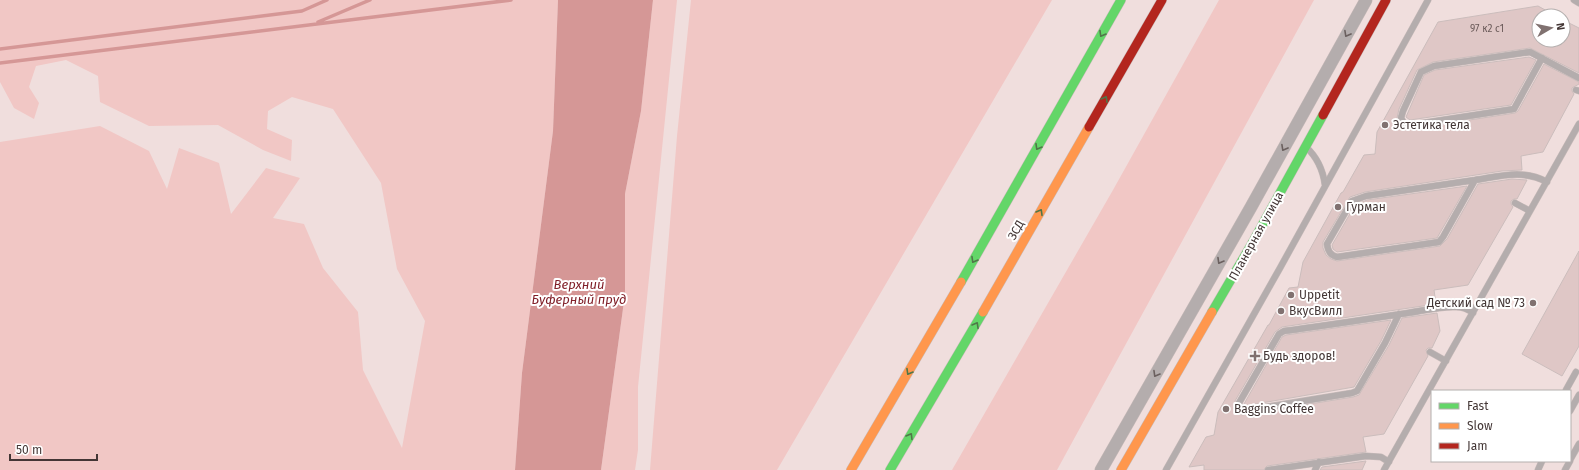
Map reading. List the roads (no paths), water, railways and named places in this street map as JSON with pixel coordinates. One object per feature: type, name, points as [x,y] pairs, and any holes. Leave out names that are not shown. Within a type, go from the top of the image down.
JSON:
[{"type":"main road","name":"ЗСД","points":[[851,470],[948,305],[1122,0]]},
{"type":"main road","name":"ЗСД","points":[[890,470],[1162,0]]},
{"type":"main road","name":"Планерная улица","points":[[1121,470],[1306,147],[1386,0]]},
{"type":"street","name":"Планерная улица","points":[[1102,470],[1366,0]]},
{"type":"lane","points":[[1166,470],[1428,0]]},
{"type":"lane","points":[[1574,0],[1579,2]]},
{"type":"lane","points":[[1542,58],[1514,109],[1410,125],[1404,123],[1401,118],[1421,72],[1429,67],[1530,52],[1542,58],[1579,78]]},
{"type":"lane","points":[[1384,470],[1579,124]]},
{"type":"lane","points":[[1306,147],[1318,160],[1324,177],[1325,186]]},
{"type":"lane","points":[[1475,180],[1439,242],[1337,257],[1328,251],[1327,244],[1352,202],[1366,196],[1475,180],[1523,174],[1537,176],[1547,182]]},
{"type":"lane","points":[[1515,203],[1530,211]]},
{"type":"lane","points":[[1399,314],[1385,343],[1357,391],[1242,411],[1240,409],[1240,403],[1279,334],[1284,331],[1399,314],[1455,307],[1464,308],[1473,313]]},
{"type":"lane","points":[[1430,352],[1446,361]]},
{"type":"lane","points":[[1566,390],[1576,372]]},
{"type":"lane","points":[[1571,409],[1579,396]]},
{"type":"lane","points":[[1571,459],[1579,444]]},
{"type":"lane","points":[[1268,470],[1375,455],[1389,462]]},
{"type":"lane","points":[[1315,470],[1319,462]]},
{"type":"water","name":"Верхний Буферный пруд","points":[[558,0],[653,0],[641,111],[625,194],[625,294],[601,470],[515,470],[522,373],[553,131]]},
{"type":"waterway","points":[[0,49],[302,11],[327,0]]},
{"type":"waterway","points":[[318,22],[370,0]]},
{"type":"waterway","points":[[0,63],[511,0]]},
{"type":"place","name":"Эстетика тела","points":[[1385,125]]},
{"type":"place","name":"Гурман","points":[[1338,207]]},
{"type":"place","name":"Uppetit","points":[[1291,295]]},
{"type":"place","name":"Детский сад № 73","points":[[1533,303]]},
{"type":"place","name":"ВкусВилл","points":[[1281,311]]},
{"type":"place","name":"Будь здоров!","points":[[1255,356]]},
{"type":"place","name":"Baggins Coffee","points":[[1226,409]]}]
